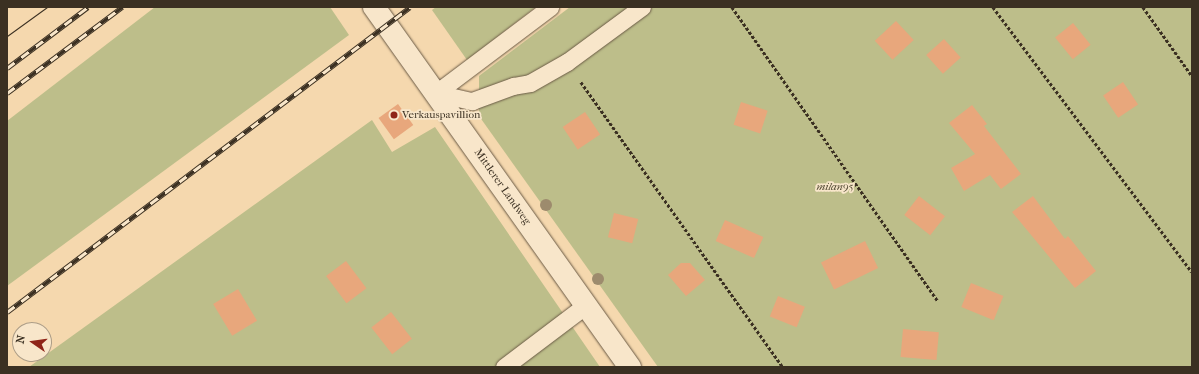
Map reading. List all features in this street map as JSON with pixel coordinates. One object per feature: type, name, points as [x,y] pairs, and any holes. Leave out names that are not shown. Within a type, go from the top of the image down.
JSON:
[{"type":"street","name":"Mittlerer Landweg","points":[[374,7],[630,367]]},
{"type":"lane","points":[[436,93],[550,7]]},
{"type":"lane","points":[[436,93],[472,101],[512,86],[530,83],[567,62],[642,7]]},
{"type":"lane","points":[[504,367],[586,305]]},
{"type":"path","points":[[732,7],[938,301]]},
{"type":"path","points":[[993,7],[1192,272]]},
{"type":"path","points":[[1143,7],[1192,76]]},
{"type":"path","points":[[567,62],[783,367]]},
{"type":"green space","points":[[155,7],[330,7],[349,35],[7,286],[7,121]]},
{"type":"green space","points":[[436,7],[536,7],[467,60],[432,10]]},
{"type":"green space","name":"milan95","points":[[570,7],[1192,7],[1192,367],[658,367],[479,116],[479,76]]},
{"type":"green space","points":[[372,120],[392,152],[435,127],[600,367],[29,367],[36,362],[52,362],[52,350]]},
{"type":"building","points":[[896,21],[914,40],[893,60],[875,41]]},
{"type":"building","points":[[1073,23],[1091,45],[1073,59],[1055,37]]},
{"type":"building","points":[[944,39],[961,58],[943,74],[926,55]]},
{"type":"building","points":[[1123,82],[1138,104],[1118,118],[1103,95]]},
{"type":"building","points":[[741,102],[768,111],[760,133],[734,125]]},
{"type":"building","name":"Verkauspavillion","points":[[398,104],[413,125],[394,139],[379,118]]},
{"type":"building","points":[[972,105],[987,124],[984,126],[1021,174],[1001,189],[990,175],[964,191],[951,168],[975,154],[949,123]]},
{"type":"building","points":[[585,112],[600,134],[578,149],[563,127]]},
{"type":"building","points":[[919,196],[945,216],[930,235],[904,215]]},
{"type":"building","points":[[1033,196],[1065,239],[1068,236],[1096,271],[1075,288],[1012,212]]},
{"type":"building","points":[[614,213],[638,219],[632,243],[608,237]]},
{"type":"building","points":[[725,220],[763,237],[754,258],[716,241]]},
{"type":"building","points":[[865,241],[878,268],[834,289],[821,262]]},
{"type":"building","points":[[346,261],[366,288],[346,303],[326,276]]},
{"type":"building","points":[[681,263],[690,263],[705,280],[686,296],[668,275]]},
{"type":"building","points":[[971,283],[1003,296],[994,320],[961,307]]},
{"type":"building","points":[[238,289],[257,321],[232,336],[213,304]]},
{"type":"building","points":[[778,296],[805,307],[797,327],[770,316]]},
{"type":"building","points":[[391,312],[412,339],[392,354],[371,327]]},
{"type":"building","points":[[903,329],[939,332],[936,360],[901,357]]},
{"type":"tram line","points":[[7,36],[47,7]]},
{"type":"railway","points":[[7,68],[88,7]]},
{"type":"railway","points":[[7,93],[122,7]]},
{"type":"railway","points":[[7,312],[410,7]]},
{"type":"place","name":"Verkauspavillion","points":[[394,115]]}]
